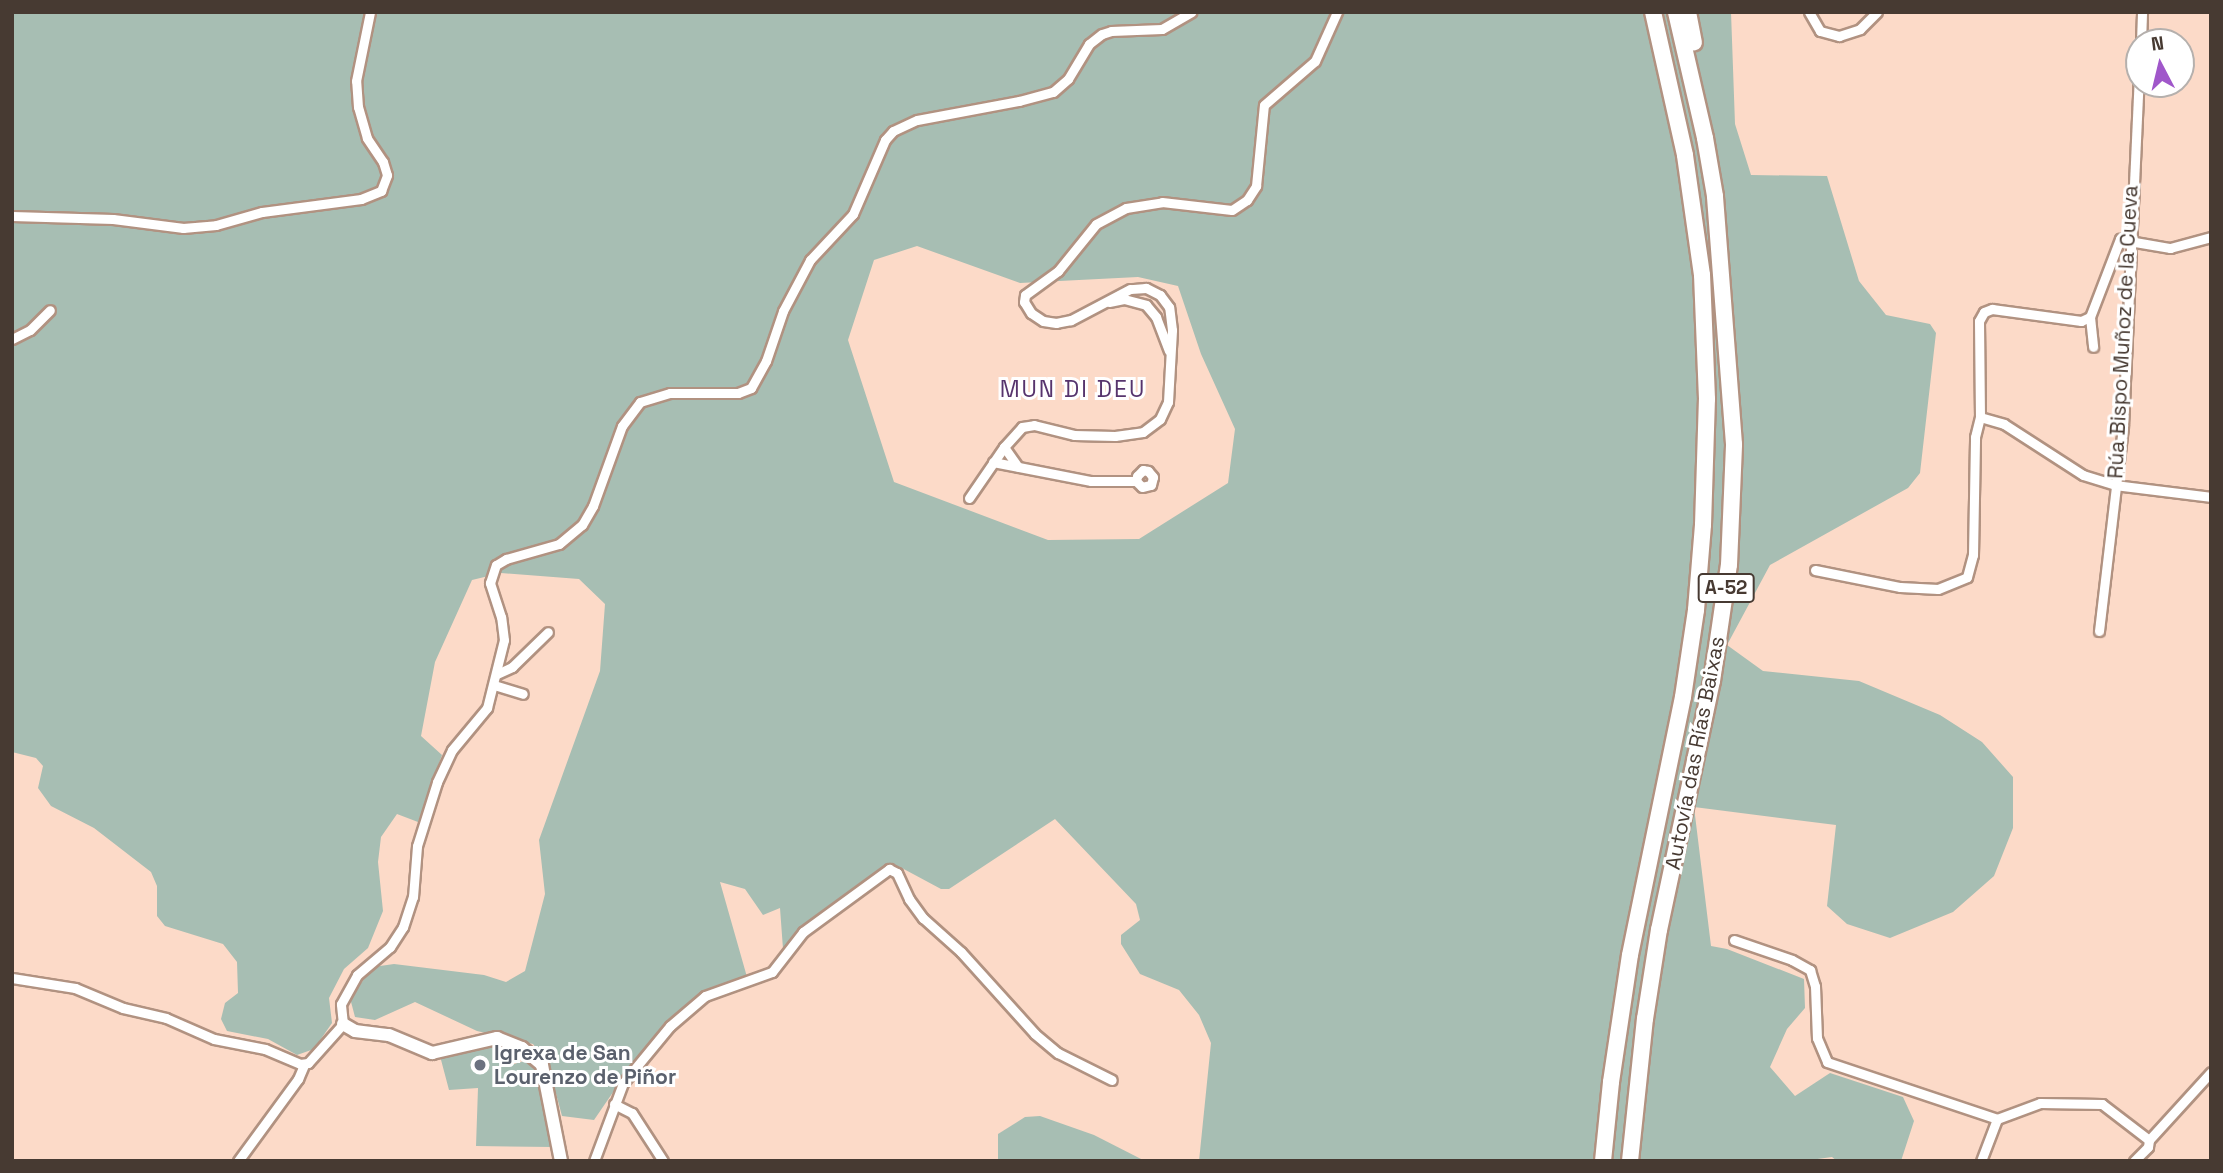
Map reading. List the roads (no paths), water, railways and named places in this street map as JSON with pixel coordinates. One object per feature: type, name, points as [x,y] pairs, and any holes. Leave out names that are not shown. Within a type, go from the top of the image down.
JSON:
[{"type":"highway","name":"Autovía das Rías Baixas","points":[[1603,1161],[1611,1082],[1630,956],[1683,697],[1696,610],[1703,525],[1707,399],[1702,275],[1685,155],[1653,12]]},
{"type":"highway","name":"Autovía das Rías Baixas","points":[[1630,1161],[1645,1019],[1659,930],[1712,681],[1729,565],[1734,444],[1715,196],[1705,138],[1676,12]]},
{"type":"highway","points":[[1688,12],[1713,138],[1715,196]]},
{"type":"street","points":[[12,216],[123,219],[183,228],[216,225],[283,208],[361,200],[381,191],[387,175],[383,162],[367,138],[356,81],[370,12]]},
{"type":"street","points":[[561,1161],[542,1065],[523,1048],[497,1038],[440,1052],[426,1052],[389,1035],[355,1031],[343,1024],[340,1011],[348,989],[358,975],[390,947],[403,927],[411,906],[417,846],[428,805],[452,750],[485,713],[497,674],[504,632],[491,589],[492,570],[506,559],[559,544],[582,524],[593,506],[618,433],[640,402],[670,393],[738,393],[751,388],[760,376],[783,311],[810,260],[853,214],[889,135],[917,120],[1019,102],[1053,92],[1068,79],[1089,44],[1102,34],[1111,31],[1162,29],[1191,12]]},
{"type":"street","points":[[969,498],[1018,429],[1030,425],[1096,437],[1136,434],[1149,429],[1160,419],[1168,402],[1172,330],[1169,307],[1154,291],[1142,287],[1130,289],[1070,320],[1052,323],[1034,315],[1023,299],[1030,289],[1058,271],[1096,224],[1126,208],[1162,202],[1232,211],[1247,200],[1256,186],[1262,109],[1272,97],[1298,79],[1315,61],[1337,12]]},
{"type":"street","points":[[1809,12],[1820,31],[1839,36],[1860,29],[1877,12]]},
{"type":"street","name":"Rúa Bispo Muñoz de la Cueva","points":[[2099,631],[2123,426],[2129,239],[2138,98]]},
{"type":"street","points":[[2093,347],[2090,317],[2120,239],[2171,248],[2211,237]]},
{"type":"street","points":[[1146,305],[1147,295],[1154,291]]},
{"type":"street","points":[[1094,308],[1124,299],[1146,305],[1156,317],[1169,354]]},
{"type":"street","points":[[1815,570],[1900,587],[1938,589],[1967,577],[1973,555],[1975,437],[1980,417],[1979,321],[1984,312],[1992,309],[2081,321],[2090,317]]},
{"type":"street","points":[[12,339],[30,330],[50,310]]},
{"type":"street","points":[[1980,417],[2004,424],[2083,475],[2115,485],[2211,497]]},
{"type":"street","points":[[1003,447],[1018,467]]},
{"type":"street","points":[[993,462],[1091,481],[1136,481]]},
{"type":"street","points":[[497,674],[512,667],[548,632]]},
{"type":"street","points":[[494,685],[523,694]]},
{"type":"street","points":[[594,1161],[623,1083],[685,1011],[713,992],[772,972],[803,932],[889,869],[897,873],[909,900],[923,918],[961,952],[1035,1034],[1058,1053],[1112,1080]]},
{"type":"street","points":[[1734,940],[1792,960],[1810,971],[1815,986],[1817,1038],[1827,1062],[1997,1119],[2040,1103],[2102,1104],[2149,1140]]},
{"type":"street","points":[[12,978],[75,988],[123,1008],[158,1015],[214,1039],[265,1049],[304,1065]]},
{"type":"street","points":[[237,1161],[298,1079],[304,1065],[343,1024]]},
{"type":"street","points":[[2134,1161],[2148,1147],[2149,1140],[2211,1072]]},
{"type":"street","points":[[614,1104],[632,1113],[663,1161]]},
{"type":"street","points":[[1981,1161],[1997,1119]]},
{"type":"place","name":"Igrexa de San Lourenzo de Piñor","points":[[480,1065]]},
{"type":"district","name":"MUN DI DEU","points":[[1073,389]]}]
